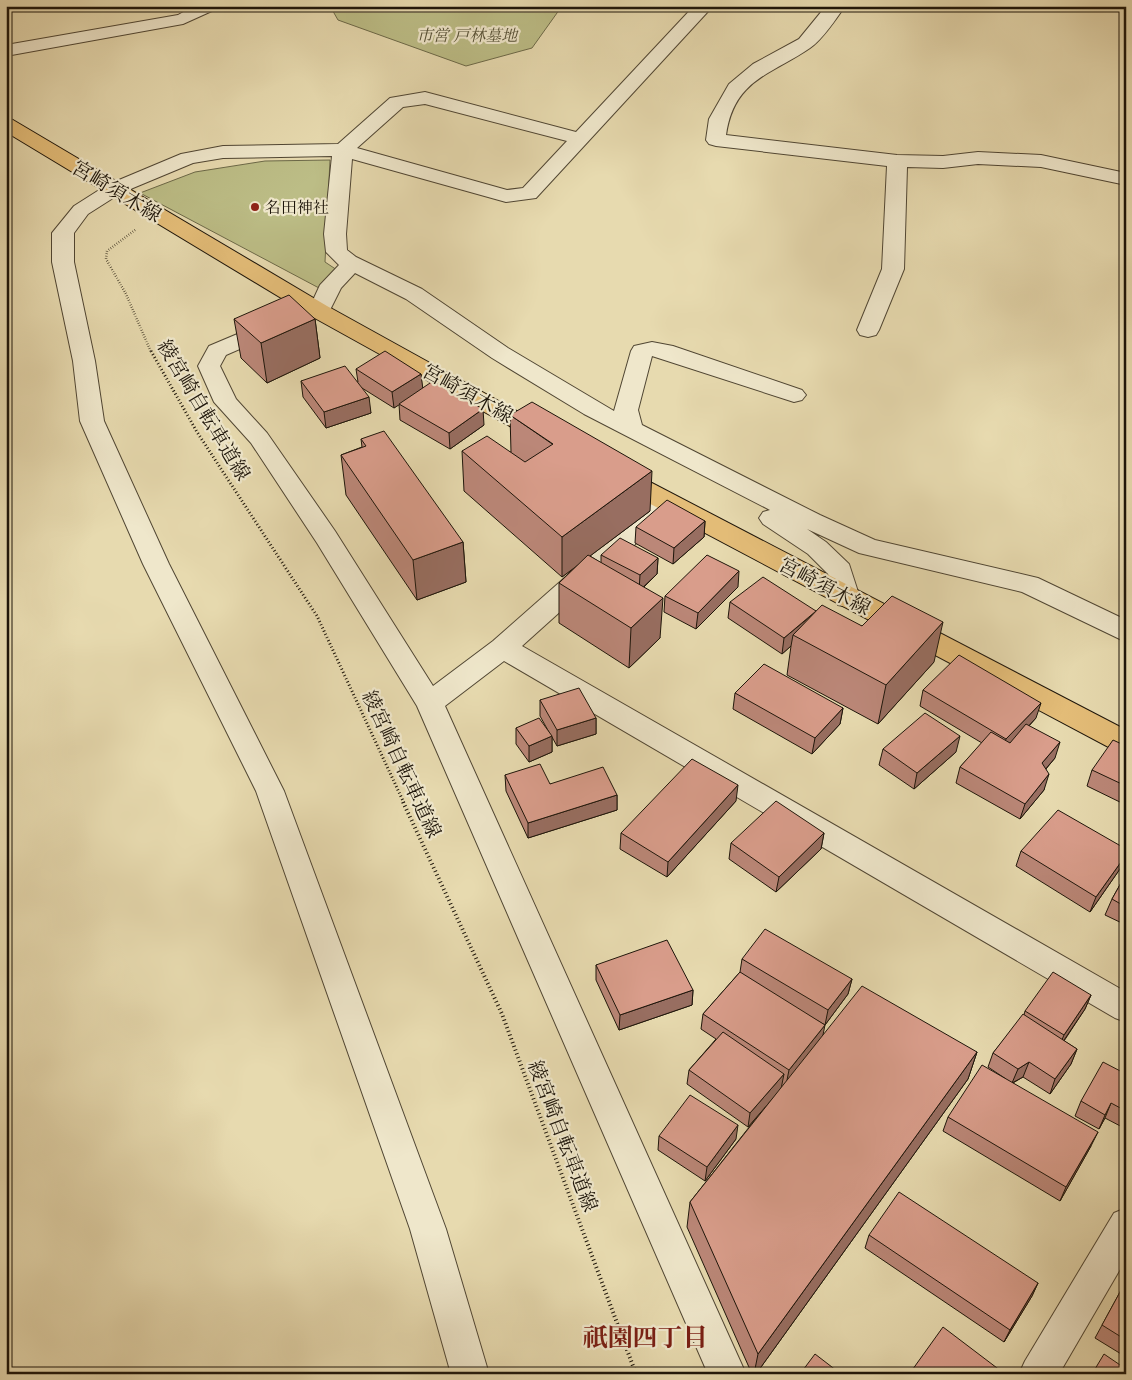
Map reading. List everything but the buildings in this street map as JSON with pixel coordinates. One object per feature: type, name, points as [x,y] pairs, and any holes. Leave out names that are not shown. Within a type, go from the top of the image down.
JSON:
[{"type":"main road","name":"宮崎須木線","points":[[6,124],[316,309],[562,445]]},
{"type":"main road","name":"宮崎須木線","points":[[596,464],[666,503],[1126,744]]},
{"type":"street","points":[[6,51],[184,19],[208,6]]},
{"type":"street","points":[[470,1374],[428,1229],[270,791],[156,564],[92,421],[84,361],[62,262],[63,233],[81,210],[114,189],[188,158],[223,152],[343,150],[506,196],[529,194],[704,6]]},
{"type":"street","points":[[836,6],[805,43],[760,68],[736,88],[719,119],[716,140],[897,161],[943,162],[978,158],[1041,161],[1126,179]]},
{"type":"street","points":[[582,139],[426,98],[397,102],[343,150],[335,234],[337,252],[352,264],[414,294],[500,353],[592,409],[748,489],[868,547],[1029,584],[1102,618],[1126,632]]},
{"type":"street","points":[[868,330],[893,269],[897,161]]},
{"type":"street","points":[[352,264],[331,284],[316,309],[217,351],[209,366],[226,402],[258,438],[326,537],[430,703],[727,1374]]},
{"type":"street","points":[[630,429],[626,410],[642,351],[652,349],[665,351],[794,395]]},
{"type":"street","points":[[748,489],[751,502],[817,548],[840,570],[847,598]]},
{"type":"street","points":[[430,703],[503,648],[666,503]]},
{"type":"street","points":[[503,648],[1126,1008]]},
{"type":"street","points":[[1038,1374],[1126,1225]]},
{"type":"path","name":"綾宮崎自転車道線","points":[[155,214],[107,251],[106,259],[126,294],[145,341],[197,432],[317,616],[502,1014],[636,1374]]},
{"type":"green space","name":"市営 戸林墓地","points":[[330,6],[562,6],[532,48],[466,66],[338,20]]},
{"type":"green space","points":[[330,160],[325,262],[337,270],[319,288],[140,193],[195,172],[265,161]]},
{"type":"place","name":"名田神社","points":[[255,207]]},
{"type":"district","name":"祇園四丁目","points":[[645,1337]]}]
